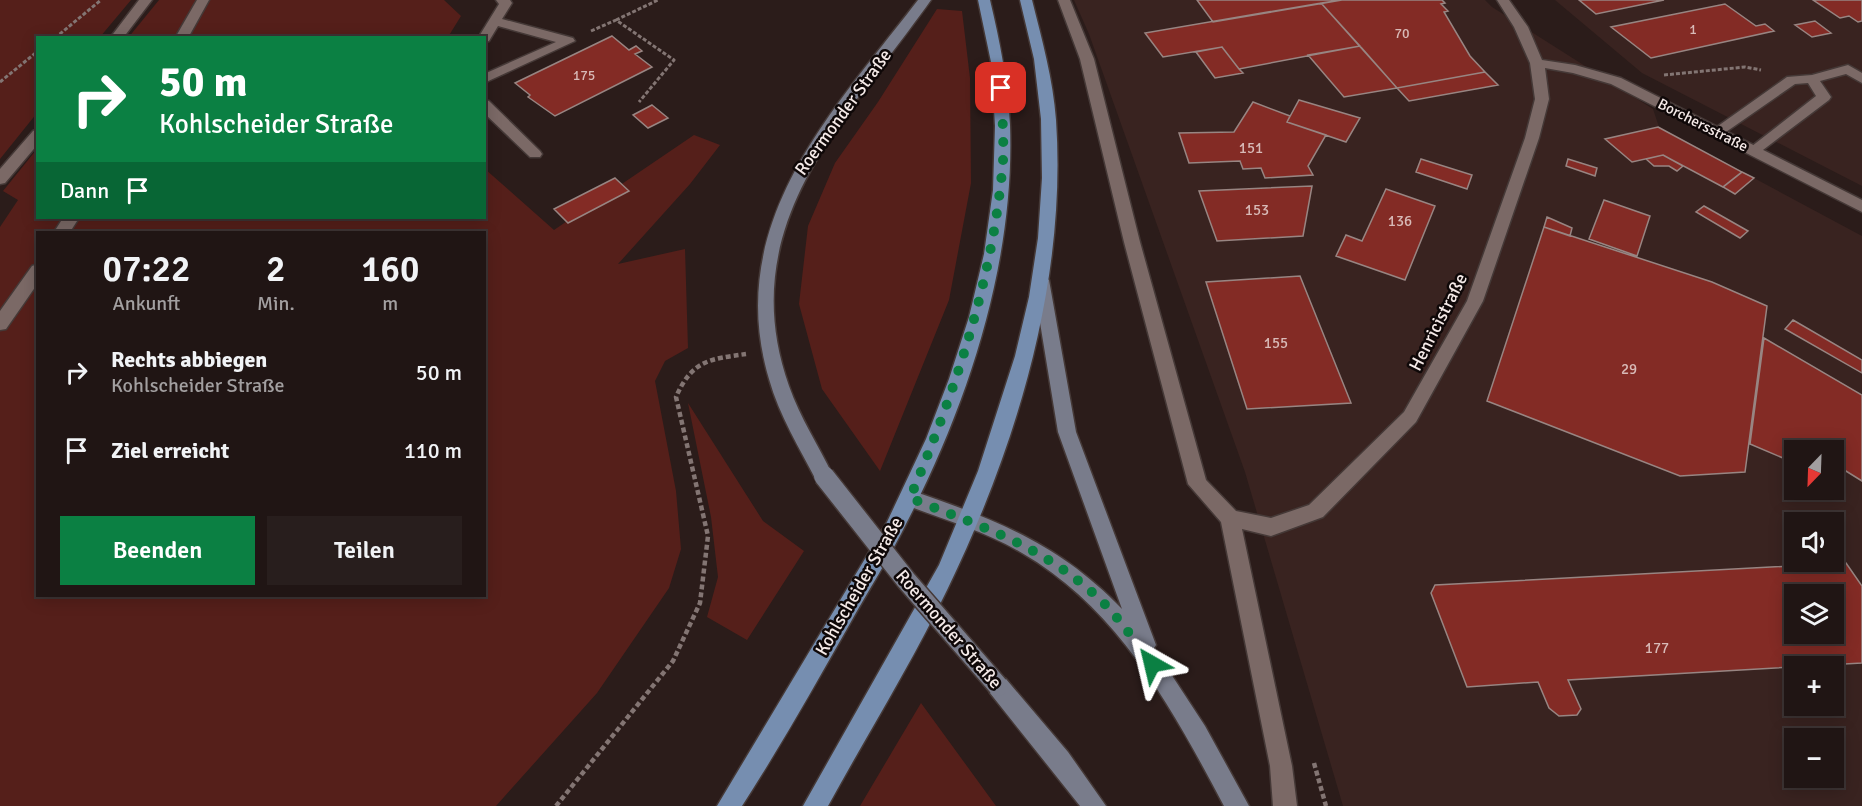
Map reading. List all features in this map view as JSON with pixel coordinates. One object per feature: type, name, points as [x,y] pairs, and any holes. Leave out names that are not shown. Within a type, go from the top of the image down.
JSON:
[{"type":"main road","name":"Roermonder Straße","points":[[925,0],[821,137],[790,188],[779,214],[766,276],[765,306],[770,350],[782,394],[824,476],[899,572],[1060,760],[1094,806]]},
{"type":"main road","name":"Kohlscheider Straße","points":[[729,806],[772,740],[910,498],[942,422],[965,355],[994,239],[1003,159],[1001,88],[991,25],[984,0]]},
{"type":"main road","points":[[815,806],[940,583],[968,521],[1010,408],[1041,280],[1050,201],[1051,134],[1046,78],[1026,0]]},
{"type":"main road","points":[[1041,280],[1056,379],[1067,432],[1152,664]]},
{"type":"main road","points":[[910,498],[1028,546],[1058,565],[1095,594],[1152,664],[1237,806]]},
{"type":"street","points":[[118,36],[146,0]]},
{"type":"street","points":[[182,36],[203,0]]},
{"type":"street","points":[[485,36],[506,3],[502,0]]},
{"type":"street","points":[[1064,0],[1087,59],[1132,242],[1198,484],[1230,518],[1281,766],[1285,806]]},
{"type":"street","name":"Henricistraße","points":[[1230,518],[1271,527],[1316,510],[1410,417],[1475,302],[1535,128],[1542,99],[1537,63],[1521,27],[1503,0]]},
{"type":"street","points":[[495,21],[568,41]]},
{"type":"street","points":[[486,78],[568,41]]},
{"type":"street","name":"Borchersstraße","points":[[1537,63],[1575,69],[1616,81],[1718,131],[1862,207]]},
{"type":"street","points":[[1718,131],[1792,80],[1812,79],[1848,69],[1862,79]]},
{"type":"street","points":[[1754,150],[1824,97],[1812,79]]},
{"type":"street","points":[[486,106],[535,154]]},
{"type":"street","points":[[0,179],[36,136]]},
{"type":"street","points":[[0,324],[36,273]]},
{"type":"path","points":[[57,36],[101,0]]},
{"type":"path","points":[[568,41],[658,0]]},
{"type":"path","points":[[616,20],[674,60],[639,102]]},
{"type":"path","points":[[0,82],[36,53]]},
{"type":"path","points":[[1616,81],[1744,66],[1812,79]]},
{"type":"path","points":[[556,806],[673,660],[700,603],[708,536],[676,397],[683,377],[698,364],[770,350]]},
{"type":"shaded area","points":[[0,0],[131,0],[101,36],[36,36],[36,114],[0,159]]},
{"type":"shaded area","points":[[159,0],[444,0],[461,16],[449,36],[130,36]]},
{"type":"shaded area","points":[[1074,0],[1485,0],[1492,7],[1653,109],[1659,127],[1862,236],[1862,806],[1343,806],[1245,472],[1089,34]]},
{"type":"shaded area","points":[[1555,0],[1862,0],[1862,186],[1642,73]]},
{"type":"shaded area","points":[[937,9],[962,11],[970,78],[971,183],[949,300],[880,471],[822,389],[799,304],[808,226],[835,163],[878,102]]},
{"type":"shaded area","points":[[694,135],[720,145],[690,184],[618,264],[685,249],[688,348],[665,361],[655,381],[676,491],[681,549],[669,588],[597,693],[496,806],[0,806],[0,227],[18,200],[3,191],[36,150],[36,219],[486,219],[486,170],[554,230]]},
{"type":"shaded area","points":[[688,403],[763,521],[804,551],[747,640],[707,617],[718,577],[711,517]]},
{"type":"shaded area","points":[[921,703],[996,806],[860,806]]},
{"type":"building","points":[[1197,0],[1342,0],[1213,22]]},
{"type":"building","points":[[1342,0],[1442,0],[1445,3],[1441,4],[1448,11],[1444,12],[1470,56],[1485,72],[1397,88],[1321,3]]},
{"type":"building","points":[[1579,0],[1664,0],[1596,14]]},
{"type":"building","points":[[1813,0],[1862,0],[1862,21],[1858,22],[1849,16],[1840,18]]},
{"type":"building","points":[[1321,3],[1360,46],[1239,69],[1222,47],[1163,57],[1145,33]]},
{"type":"building","points":[[1725,4],[1756,26],[1765,24],[1774,31],[1651,58],[1611,27]]},
{"type":"building","points":[[1815,21],[1831,33],[1812,37],[1795,25]]},
{"type":"building","points":[[612,36],[629,50],[636,46],[642,51],[635,54],[652,67],[555,116],[528,97],[530,95],[515,83]]},
{"type":"building","points":[[1360,46],[1397,88],[1344,97],[1308,55]]},
{"type":"building","points":[[1222,47],[1243,73],[1215,78],[1196,52]]},
{"type":"building","points":[[1485,72],[1498,85],[1409,101],[1397,88]]},
{"type":"building","points":[[1299,100],[1360,118],[1346,142],[1287,122]]},
{"type":"building","points":[[1253,102],[1290,116],[1287,122],[1326,135],[1308,166],[1313,175],[1265,178],[1261,168],[1243,169],[1240,161],[1189,163],[1179,133],[1234,132]]},
{"type":"building","points":[[652,105],[668,118],[648,128],[633,115]]},
{"type":"building","points":[[1658,127],[1742,172],[1723,187],[1663,155],[1632,162],[1605,139]]},
{"type":"building","points":[[1663,155],[1683,166],[1677,171],[1669,166],[1654,166],[1646,159]]},
{"type":"building","points":[[1421,159],[1472,175],[1467,189],[1416,172]]},
{"type":"building","points":[[1568,159],[1597,168],[1595,176],[1566,166]]},
{"type":"building","points":[[1742,172],[1754,178],[1735,194],[1723,187]]},
{"type":"building","points":[[615,178],[629,191],[568,223],[554,209]]},
{"type":"building","points":[[1312,186],[1303,236],[1217,241],[1199,191]]},
{"type":"building","points":[[1386,189],[1435,206],[1405,280],[1336,256],[1346,235],[1362,241]]},
{"type":"building","points":[[1604,200],[1650,216],[1637,256],[1589,239]]},
{"type":"building","points":[[1704,206],[1748,231],[1740,238],[1696,212]]},
{"type":"building","points":[[1547,217],[1572,228],[1570,236],[1544,227]]},
{"type":"building","points":[[1544,227],[1712,282],[1767,306],[1745,472],[1680,476],[1487,401]]},
{"type":"building","points":[[1300,276],[1351,403],[1247,409],[1206,282]]},
{"type":"building","points":[[1793,320],[1862,360],[1862,373],[1785,329]]},
{"type":"building","points":[[1764,338],[1862,395],[1862,481],[1844,470],[1844,440],[1784,440],[1783,458],[1750,444]]},
{"type":"building","points":[[1844,563],[1846,563],[1862,586],[1862,663],[1844,664],[1844,656],[1784,656],[1784,668],[1568,680],[1581,709],[1577,715],[1559,716],[1549,708],[1538,682],[1467,687],[1431,593],[1435,585],[1784,566],[1784,572],[1844,572]]},
{"type":"route","points":[[1001,88],[1003,159],[994,239],[982,295],[965,355],[942,422],[910,498],[1028,546],[1058,565],[1095,594],[1127,630],[1152,664]]}]
